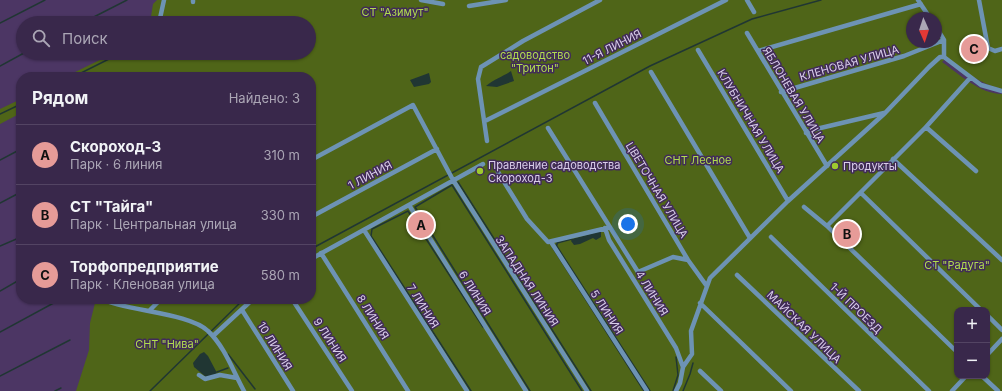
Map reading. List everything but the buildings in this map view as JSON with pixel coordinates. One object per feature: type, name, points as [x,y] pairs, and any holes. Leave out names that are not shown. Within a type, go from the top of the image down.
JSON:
[{"type":"street","points":[[161,16],[164,0]]},
{"type":"street","points":[[421,0],[443,4]]},
{"type":"street","points":[[469,6],[506,0]]},
{"type":"street","points":[[588,0],[589,6]]},
{"type":"street","points":[[487,141],[478,79],[481,67],[523,40],[600,0]]},
{"type":"street","name":"11-Я ЛИНИЯ","points":[[485,121],[726,0]]},
{"type":"street","points":[[747,0],[754,12]]},
{"type":"street","points":[[979,0],[988,48],[995,51],[1002,49]]},
{"type":"street","points":[[758,51],[920,2],[926,12]]},
{"type":"street","name":"ЯБЛОНЕВАЯ УЛИЦА","points":[[747,33],[781,92],[827,166]]},
{"type":"street","points":[[942,37],[944,40],[944,57]]},
{"type":"street","name":"КЛЕНОВАЯ УЛИЦА","points":[[781,92],[904,56],[944,40]]},
{"type":"street","name":"КЛУБНИЧНАЯ УЛИЦА","points":[[698,50],[788,201]]},
{"type":"street","points":[[676,391],[680,383],[683,367],[692,354],[691,331],[700,303],[710,278],[718,268],[788,201],[885,113],[929,67],[940,57],[944,57]]},
{"type":"street","points":[[944,57],[981,85],[1002,91]]},
{"type":"street","points":[[651,72],[750,238]]},
{"type":"street","points":[[827,226],[926,127],[970,78]]},
{"type":"street","name":"ЦВЕТОЧНАЯ УЛИЦА","points":[[594,102],[688,260],[706,286]]},
{"type":"street","name":"ЗАПАДНАЯ ЛИНИЯ","points":[[316,157],[413,105],[451,176],[587,391]]},
{"type":"street","points":[[806,133],[812,130],[885,113]]},
{"type":"street","points":[[926,127],[976,171]]},
{"type":"street","points":[[548,128],[608,228],[638,272],[673,257],[688,260]]},
{"type":"street","name":"1 ЛИНИЯ","points":[[316,214],[437,149]]},
{"type":"street","points":[[893,159],[1002,260]]},
{"type":"street","points":[[316,256],[409,205],[451,176],[483,164]]},
{"type":"street","name":"5 ЛИНИЯ","points":[[498,172],[527,219],[548,242],[551,242],[647,391]]},
{"type":"street","points":[[861,193],[978,307]]},
{"type":"street","name":"6 ЛИНИЯ","points":[[409,205],[526,391]]},
{"type":"street","points":[[804,207],[827,226],[954,349]]},
{"type":"street","points":[[551,242],[608,228]]},
{"type":"street","name":"4 ЛИНИЯ","points":[[608,228],[609,240],[676,348],[683,367]]},
{"type":"street","name":"7 ЛИНИЯ","points":[[364,230],[467,391]]},
{"type":"street","name":"1-Й ПРОЕЗД","points":[[771,237],[929,391]]},
{"type":"street","name":"8 ЛИНИЯ","points":[[321,253],[408,391]]},
{"type":"street","name":"МАЙСКАЯ УЛИЦА","points":[[737,275],[859,391]]},
{"type":"street","points":[[700,303],[791,391]]},
{"type":"street","points":[[112,304],[149,311],[196,323],[212,334],[220,345],[244,391]]},
{"type":"street","points":[[149,311],[156,304]]},
{"type":"street","points":[[212,334],[249,304]]},
{"type":"street","name":"9 ЛИНИЯ","points":[[295,304],[352,391]]},
{"type":"street","name":"10 ЛИНИЯ","points":[[242,310],[293,391]]},
{"type":"street","points":[[990,318],[1002,330]]},
{"type":"street","points":[[990,352],[1002,339]]},
{"type":"street","points":[[700,371],[721,391]]},
{"type":"street","points":[[200,375],[205,379],[220,375],[236,378]]},
{"type":"street","points":[[952,391],[963,379]]},
{"type":"street","points":[[985,379],[998,391]]},
{"type":"green space","points":[[157,0],[1002,0],[1002,89],[986,84],[946,58],[942,62],[978,87],[986,91],[1002,94],[1002,391],[76,391],[89,350],[90,323],[95,304],[316,304],[316,72],[75,72],[100,60],[316,60],[316,16],[151,16],[153,4]]},
{"type":"green space","points":[[16,101],[16,116],[0,124],[0,109]]},
{"type":"shaded area","points":[[511,71],[514,81],[497,87],[486,86],[492,82]]},
{"type":"shaded area","points":[[429,73],[431,82],[429,84],[414,87],[410,80]]},
{"type":"shaded area","points":[[601,231],[601,237],[596,240],[593,238],[574,245],[571,241],[572,239]]},
{"type":"shaded area","points":[[204,352],[208,356],[217,373],[213,376],[206,377],[194,367],[193,363],[200,354]]},
{"type":"waterway","points":[[0,23],[45,0]]},
{"type":"waterway","points":[[96,16],[127,0]]},
{"type":"waterway","points":[[316,246],[650,66],[752,19],[821,0]]},
{"type":"waterway","points":[[0,66],[16,57]]},
{"type":"waterway","points":[[83,72],[107,60]]},
{"type":"waterway","points":[[0,114],[16,106]]},
{"type":"waterway","points":[[0,160],[16,152]]},
{"type":"waterway","points":[[458,182],[591,391]]},
{"type":"waterway","points":[[530,391],[415,207],[452,185],[582,391]]},
{"type":"waterway","points":[[0,203],[16,195]]},
{"type":"waterway","points":[[471,391],[371,236],[372,229],[408,211],[483,327]]},
{"type":"waterway","points":[[0,246],[16,239]]},
{"type":"waterway","points":[[557,245],[557,243],[572,239]]},
{"type":"waterway","points":[[556,245],[650,391]]},
{"type":"waterway","points":[[553,248],[644,391]]},
{"type":"waterway","points":[[0,291],[16,282]]},
{"type":"waterway","points":[[0,332],[52,304]]},
{"type":"waterway","points":[[150,391],[239,304]]},
{"type":"waterway","points":[[0,376],[70,340]]},
{"type":"waterway","points":[[228,354],[255,389]]},
{"type":"waterway","points":[[673,391],[678,375],[676,357]]},
{"type":"waterway","points":[[683,391],[693,363]]},
{"type":"waterway","points":[[217,372],[228,368]]},
{"type":"waterway","points":[[55,391],[61,388]]},
{"type":"place","name":"Торфопредприятие","points":[[974,49]]},
{"type":"place","name":"Продукты","points":[[835,166]]},
{"type":"place","name":"Правление садоводства Скороход-3","points":[[480,171]]},
{"type":"place","name":"Скороход-3","points":[[421,225]]},
{"type":"place","name":"СТ \"Тайга\"","points":[[847,234]]},
{"type":"park label","name":"СТ \"Азимут\"","points":[[395,12]]},
{"type":"park label","name":"садоводство \"Тритон\"","points":[[535,61]]},
{"type":"park label","name":"СНТ Лесное","points":[[698,160]]},
{"type":"park label","name":"СТ \"Радуга\"","points":[[957,265]]},
{"type":"park label","name":"СНТ \"Нива\"","points":[[167,344]]}]
